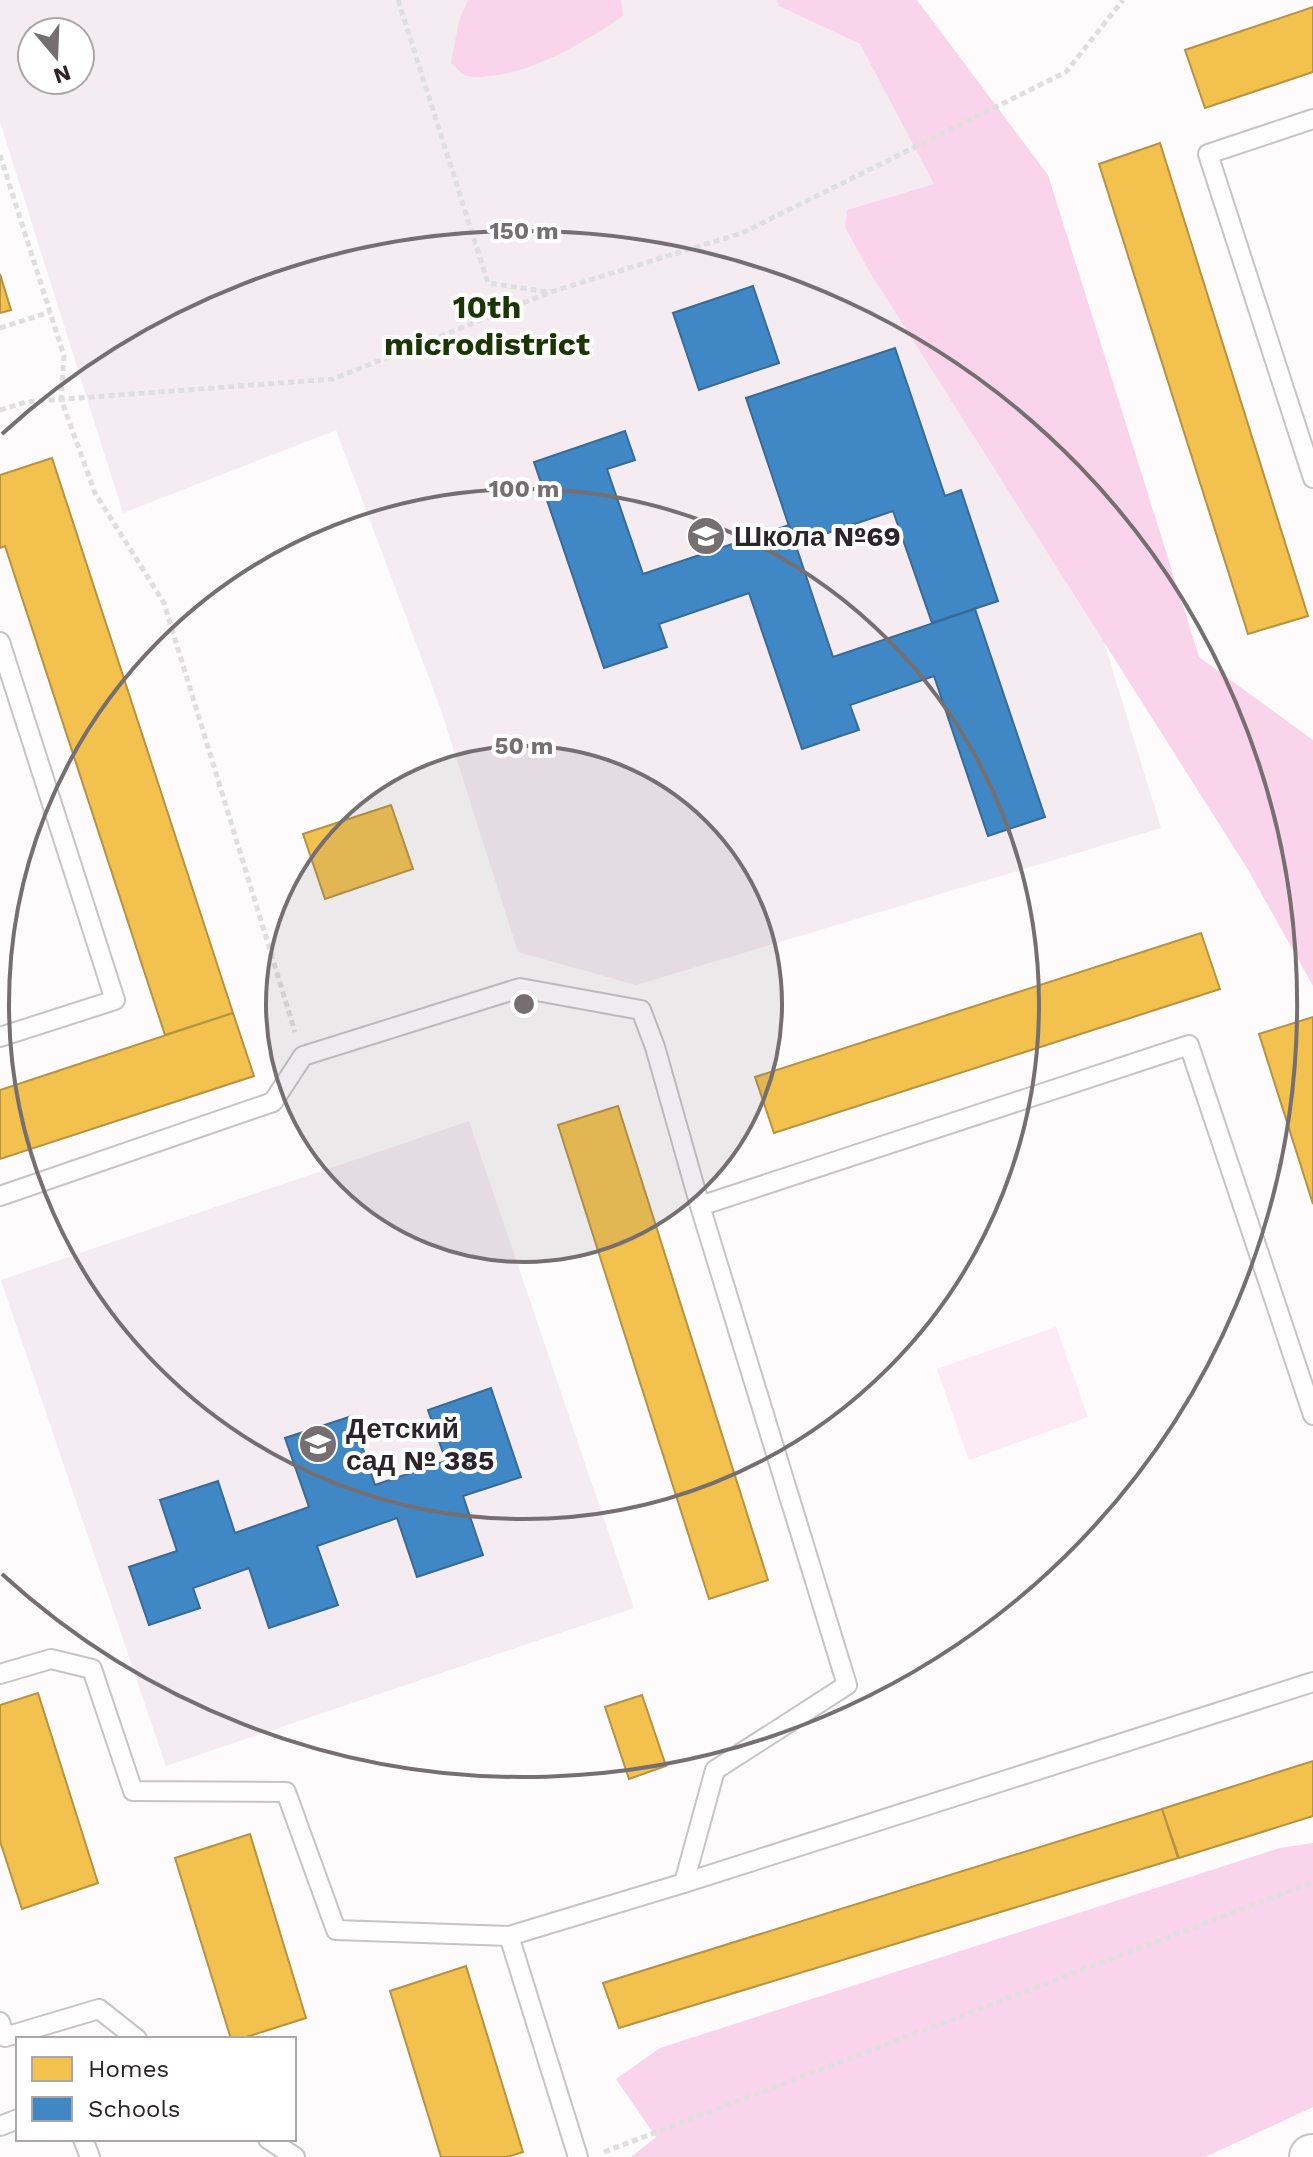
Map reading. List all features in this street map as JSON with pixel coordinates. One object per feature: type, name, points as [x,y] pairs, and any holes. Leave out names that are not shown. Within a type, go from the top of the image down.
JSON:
[{"type":"lane","points":[[1313,119],[1208,154],[1313,478]]},
{"type":"lane","points":[[0,642],[115,1000],[0,1037]]},
{"type":"lane","points":[[0,1196],[273,1102],[303,1056],[520,988],[641,1010],[655,1047],[700,1206],[847,1685],[715,1770],[684,1883]]},
{"type":"lane","points":[[700,1206],[1189,1045],[1313,1415]]},
{"type":"lane","points":[[0,1674],[51,1659],[92,1669],[133,1791],[286,1792],[336,1930],[509,1936],[1313,1682]]},
{"type":"lane","points":[[509,1936],[578,2157]]},
{"type":"lane","points":[[0,2022],[5,2037],[99,2009],[134,2037]]},
{"type":"lane","points":[[271,2141],[295,2157]]},
{"type":"path","points":[[398,0],[488,283],[551,292]]},
{"type":"path","points":[[0,410],[26,402],[333,379],[551,292],[742,233],[1066,72],[1123,0]]},
{"type":"path","points":[[0,155],[64,356],[61,399],[95,493],[164,603],[303,1056]]},
{"type":"path","points":[[0,328],[50,312]]},
{"type":"path","points":[[590,2157],[1313,1882]]},
{"type":"shaded area","points":[[0,0],[777,0],[780,6],[860,44],[935,184],[847,210],[869,271],[1104,642],[1161,828],[636,985],[518,952],[440,707],[336,430],[123,513],[0,122]]},
{"type":"shaded area","points":[[468,0],[621,0],[623,16],[576,46],[542,62],[507,73],[470,77],[451,63],[459,21]]},
{"type":"shaded area","points":[[777,0],[917,0],[1048,175],[1199,657],[1313,740],[1313,986],[1247,868],[869,271],[845,227],[847,210],[934,184],[860,44],[779,6]]},
{"type":"shaded area","name":"Детский сад № 385","points":[[469,1121],[634,1608],[166,1766],[1,1280]]},
{"type":"shaded area","points":[[1056,1327],[1088,1417],[969,1460],[937,1369]]},
{"type":"shaded area","points":[[1313,1843],[1313,2107],[1205,2157],[631,2157],[656,2137],[616,2079],[660,2048],[1280,1848]]},
{"type":"building: Homes","points":[[1313,7],[1313,72],[1205,108],[1185,50]]},
{"type":"building: Homes","points":[[1160,143],[1308,616],[1248,634],[1099,164]]},
{"type":"building: Homes","points":[[0,274],[11,310],[0,313]]},
{"type":"building: Homes","points":[[52,458],[233,1013],[165,1035],[5,546],[0,548],[0,475]]},
{"type":"building: Homes","points":[[391,805],[413,869],[325,899],[303,834]]},
{"type":"building: Homes","points":[[1201,933],[1220,989],[774,1133],[755,1077]]},
{"type":"building: Homes","points":[[233,1013],[254,1076],[0,1159],[0,1090]]},
{"type":"building: Homes","points":[[1313,1017],[1313,1204],[1259,1034]]},
{"type":"building: Homes","points":[[618,1106],[768,1580],[709,1599],[558,1125]]},
{"type":"building: Homes","points":[[38,1693],[98,1883],[22,1909],[0,1841],[0,1705]]},
{"type":"building: Homes","points":[[642,1695],[666,1766],[629,1779],[605,1707]]},
{"type":"building: Homes","points":[[1313,1761],[1313,1816],[1179,1858],[1162,1809]]},
{"type":"building: Homes","points":[[1162,1809],[1178,1858],[619,2028],[603,1983]]},
{"type":"building: Homes","points":[[250,1834],[306,2018],[246,2037],[230,2037],[175,1858]]},
{"type":"building: Homes","points":[[466,1966],[523,2152],[507,2157],[441,2157],[390,1991]]},
{"type":"building: Schools","points":[[753,286],[779,363],[699,390],[673,313]]},
{"type":"building: Schools","points":[[895,348],[945,496],[961,490],[998,601],[932,623],[893,511],[795,544],[746,398]]},
{"type":"building: Schools","points":[[625,431],[635,460],[607,469],[643,574],[789,525],[833,657],[975,609],[1045,817],[988,836],[934,676],[850,705],[859,730],[802,749],[749,593],[659,624],[667,647],[604,668],[534,462]]},
{"type":"building: Schools","points":[[491,1388],[521,1477],[463,1496],[483,1555],[417,1577],[397,1518],[317,1546],[338,1605],[269,1628],[249,1568],[193,1588],[200,1608],[149,1625],[129,1567],[177,1551],[160,1500],[218,1481],[235,1533],[309,1507],[285,1438],[352,1416],[375,1485],[446,1461],[428,1410]]},
{"type":"place","name":"Школа №69","points":[[706,536]]},
{"type":"place","name":"Детский сад № 385","points":[[318,1444]]},
{"type":"district","name":"10th microdistrict","points":[[487,326]]}]
